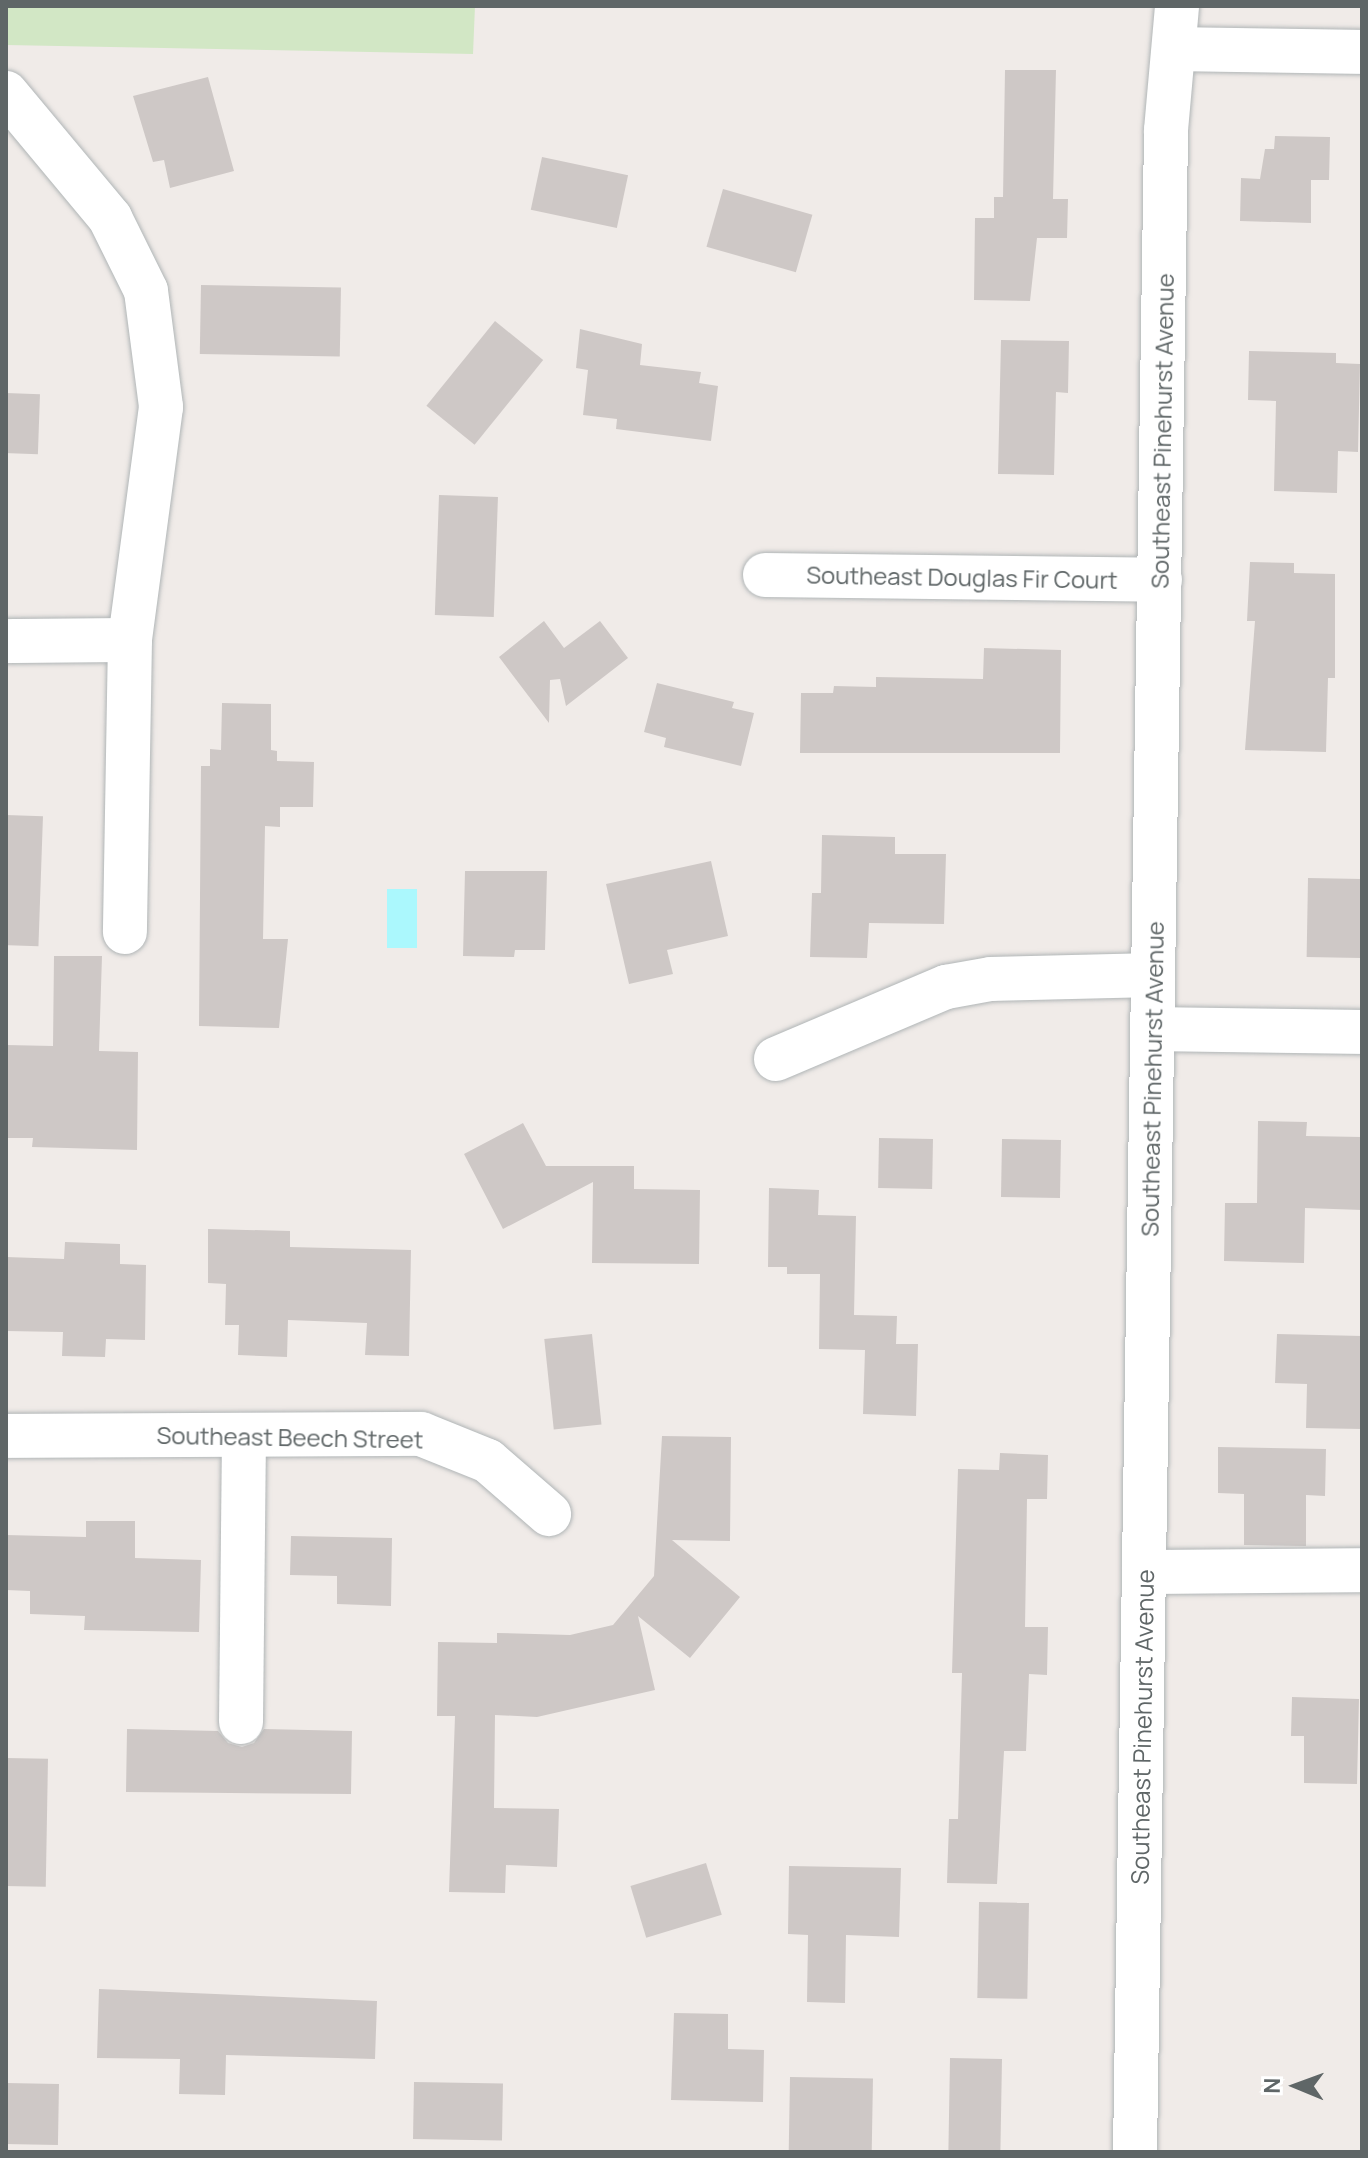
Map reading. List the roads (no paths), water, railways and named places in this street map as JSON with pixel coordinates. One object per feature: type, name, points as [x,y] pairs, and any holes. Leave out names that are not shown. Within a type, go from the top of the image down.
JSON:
[{"type":"street","name":"Southeast Pinehurst Avenue","points":[[1135,2152],[1166,130],[1176,49],[1177,6]]},
{"type":"street","points":[[1176,49],[1362,52]]},
{"type":"street","points":[[6,93],[110,218],[146,291],[161,407],[130,640],[125,932]]},
{"type":"street","name":"Southeast Douglas Fir Court","points":[[765,575],[1160,580]]},
{"type":"street","points":[[6,641],[130,640]]},
{"type":"street","points":[[776,1059],[946,987],[991,979],[1153,975]]},
{"type":"street","points":[[1153,1029],[1362,1032]]},
{"type":"street","name":"Southeast Beech Street","points":[[6,1436],[421,1434],[488,1461],[549,1514]]},
{"type":"street","points":[[241,1722],[244,1435]]},
{"type":"street","points":[[1144,1572],[1362,1570]]},
{"type":"water","points":[[387,889],[417,889],[417,948],[387,948]]}]
